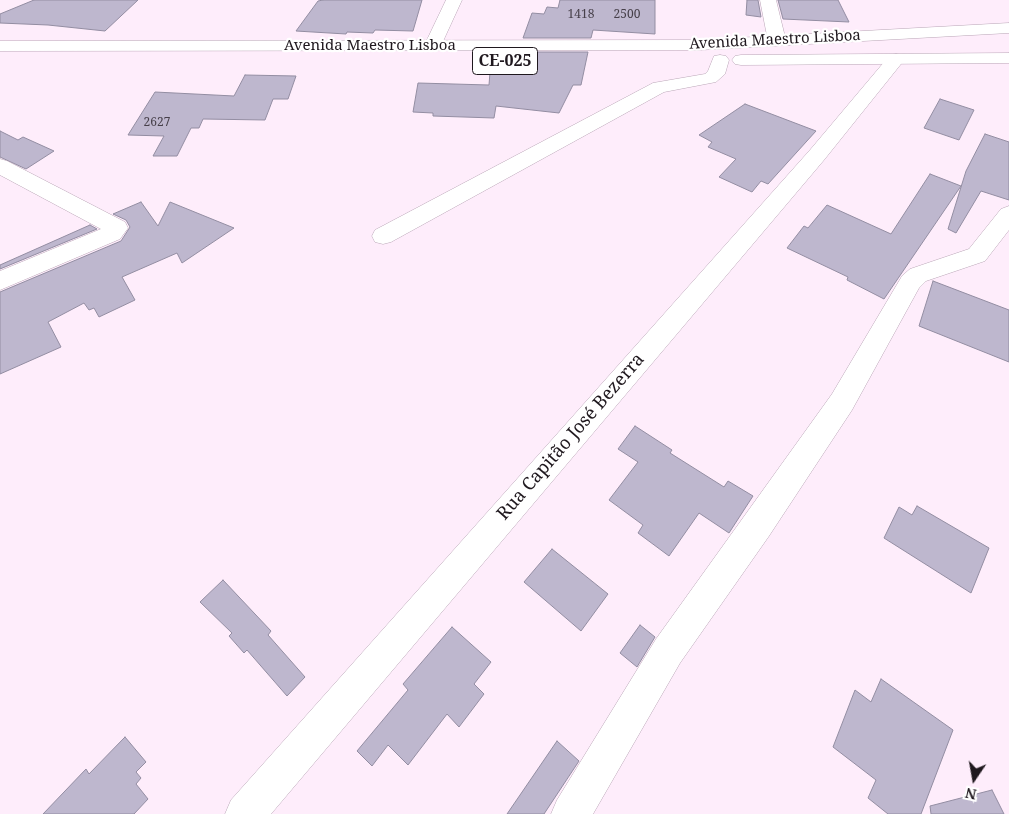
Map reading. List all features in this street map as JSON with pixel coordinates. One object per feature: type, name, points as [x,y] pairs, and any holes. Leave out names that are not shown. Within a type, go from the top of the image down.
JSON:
[{"type":"main road","points":[[433,46],[454,0]]},
{"type":"main road","points":[[768,0],[777,41]]},
{"type":"main road","name":"Avenida Maestro Lisboa","points":[[0,46],[699,45],[1009,28]]},
{"type":"main road","name":"Avenida Maestro Lisboa","points":[[0,62],[1009,58]]},
{"type":"main road","name":"Rua Capitão José Bezerra","points":[[244,814],[816,155],[896,59]]},
{"type":"main road","points":[[383,236],[659,87],[710,78],[716,74],[720,60]]},
{"type":"main road","points":[[0,166],[117,228],[112,233],[0,281]]},
{"type":"main road","points":[[571,814],[668,651],[758,525],[842,402],[910,282],[918,274],[977,255],[1009,214]]},
{"type":"building","points":[[34,0],[138,0],[105,31],[48,25],[0,23],[0,14]]},
{"type":"building","points":[[422,0],[413,31],[375,30],[373,33],[347,32],[346,34],[296,31],[318,1]]},
{"type":"building","points":[[560,0],[655,0],[655,34],[593,30],[591,38],[523,38],[532,13],[544,14],[547,7],[558,8]]},
{"type":"building","points":[[747,0],[758,0],[761,17],[746,15]]},
{"type":"building","points":[[778,0],[838,0],[849,22],[783,19]]},
{"type":"building","points":[[518,52],[588,52],[581,85],[573,85],[559,113],[496,106],[494,118],[433,116],[433,113],[413,112],[418,83],[489,85],[490,72],[511,72]]},
{"type":"building","points":[[245,75],[296,76],[288,99],[273,99],[265,120],[203,119],[199,128],[191,128],[177,156],[153,156],[164,136],[128,135],[155,92],[234,96]]},
{"type":"building","points":[[940,99],[974,110],[959,140],[924,128]]},
{"type":"building","points":[[745,104],[816,131],[768,184],[761,181],[752,192],[719,177],[736,159],[708,147],[712,142],[699,135]]},
{"type":"building","points":[[0,131],[18,140],[23,137],[54,151],[26,169],[0,157]]},
{"type":"building","points":[[985,134],[1009,142],[1009,200],[981,191],[956,233],[948,229],[966,171]]},
{"type":"building","points":[[930,174],[961,186],[884,299],[847,280],[848,277],[787,248],[804,226],[808,228],[827,205],[891,234]]},
{"type":"building","points":[[141,202],[158,226],[170,202],[234,228],[182,263],[177,253],[122,277],[135,300],[99,317],[94,308],[89,310],[84,303],[48,322],[61,347],[0,374],[0,292],[121,241],[130,227],[126,220],[113,214]]},
{"type":"building","points":[[90,225],[97,229],[0,269],[0,265]]},
{"type":"building","points":[[933,281],[1009,310],[1009,362],[919,326]]},
{"type":"building","points":[[635,426],[672,450],[670,453],[724,487],[728,481],[753,496],[729,533],[699,513],[669,556],[638,533],[643,525],[609,500],[638,462],[618,449]]},
{"type":"building","points":[[917,506],[989,548],[971,593],[884,538],[899,507],[912,515]]},
{"type":"building","points":[[552,549],[608,594],[581,631],[524,582]]},
{"type":"building","points":[[223,580],[271,631],[268,635],[305,677],[287,696],[247,650],[244,653],[229,636],[232,633],[200,602]]},
{"type":"building","points":[[640,625],[655,637],[637,667],[620,653]]},
{"type":"building","points":[[452,627],[491,662],[474,684],[484,694],[459,727],[447,714],[408,765],[388,745],[372,766],[357,751],[408,690],[403,684]]},
{"type":"building","points":[[881,679],[953,730],[921,814],[888,814],[868,798],[876,780],[833,747],[855,690],[871,702]]},
{"type":"building","points":[[125,737],[146,762],[136,772],[141,778],[136,784],[148,799],[134,814],[43,814],[86,769],[89,774]]},
{"type":"building","points":[[557,741],[579,761],[544,814],[507,814]]},
{"type":"building","points":[[992,790],[1004,814],[931,814],[930,806]]}]
